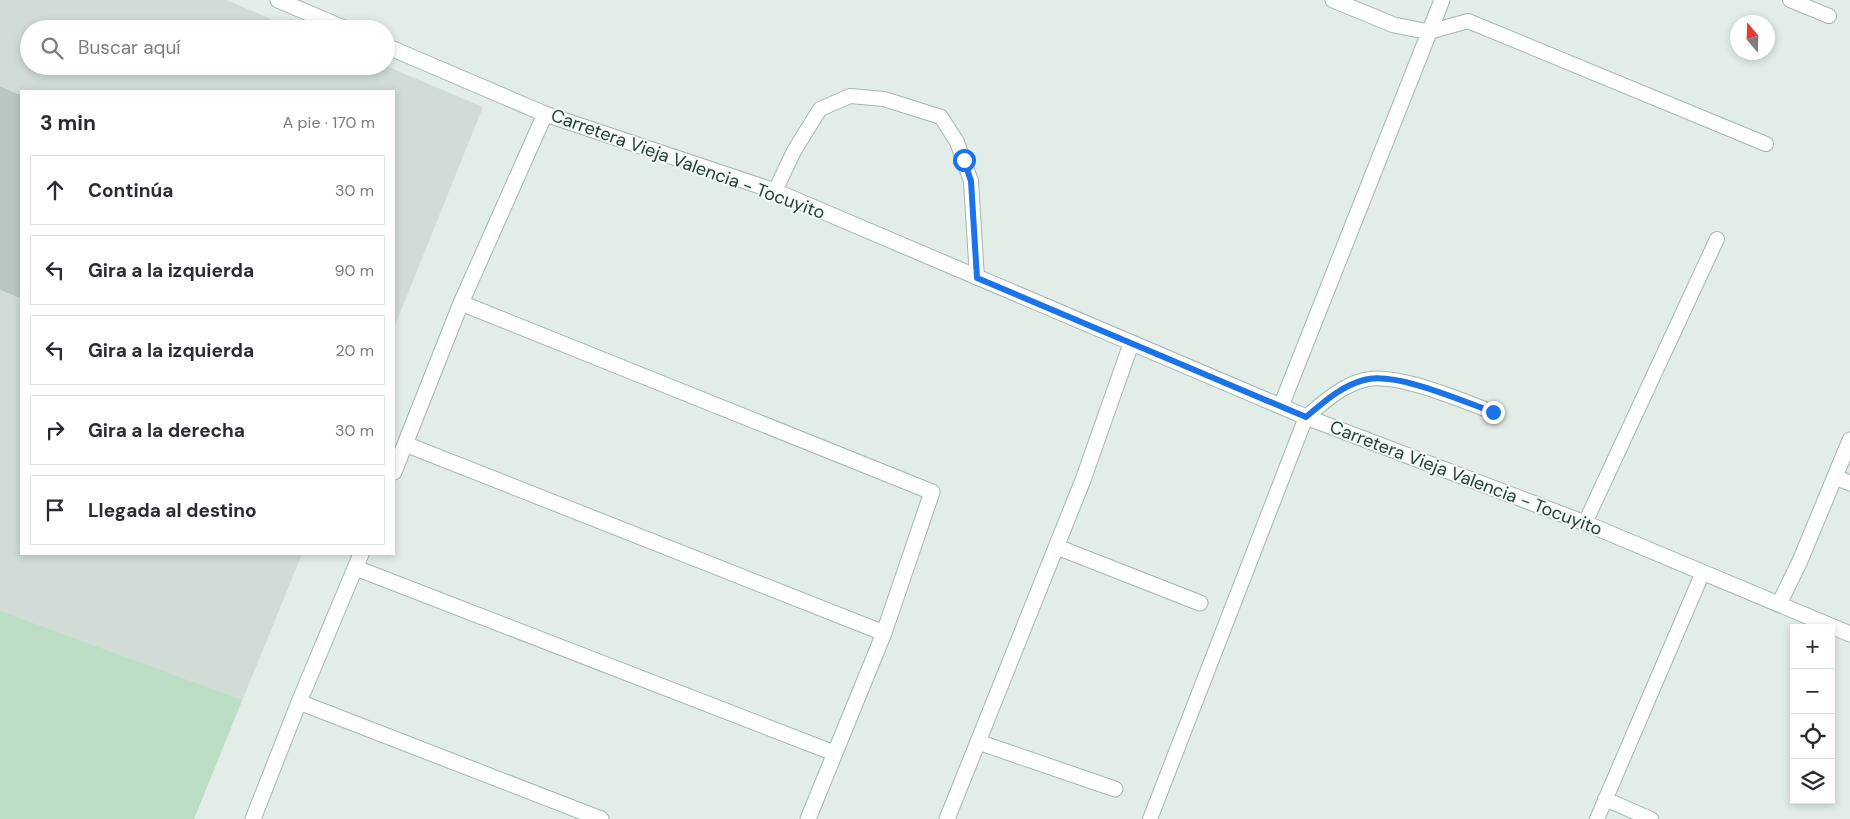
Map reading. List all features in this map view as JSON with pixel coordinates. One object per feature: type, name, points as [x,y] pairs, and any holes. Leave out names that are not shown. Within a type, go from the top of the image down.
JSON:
[{"type":"street","points":[[278,0],[325,20]]},
{"type":"street","points":[[1333,0],[1394,24],[1429,32]]},
{"type":"street","points":[[1281,406],[1442,0]]},
{"type":"street","name":"Carretera Vieja Valencia - Tocuyito","points":[[395,50],[545,114],[775,191],[1306,417],[1585,523],[1850,634]]},
{"type":"street","points":[[395,469],[461,303],[545,114]]},
{"type":"street","points":[[461,303],[932,492],[884,633],[808,819]]},
{"type":"street","points":[[947,819],[1084,480],[1131,344]]},
{"type":"street","points":[[1779,604],[1800,561],[1850,440]]},
{"type":"street","points":[[405,444],[884,633]]},
{"type":"street","points":[[1834,477],[1850,483]]},
{"type":"street","points":[[1057,547],[1200,603]]},
{"type":"street","points":[[253,819],[299,702],[361,555]]},
{"type":"street","points":[[356,568],[834,753]]},
{"type":"street","points":[[299,702],[601,819]]},
{"type":"street","points":[[978,742],[1115,790]]},
{"type":"lane","points":[[1790,0],[1829,16]]},
{"type":"lane","points":[[1429,32],[1468,21],[1766,144]]},
{"type":"lane","points":[[775,191],[794,151],[820,109],[850,96],[884,98],[940,117],[957,142],[971,181],[977,278]]},
{"type":"lane","points":[[1585,523],[1717,239]]},
{"type":"lane","points":[[1150,819],[1306,417],[1336,392],[1365,379],[1406,381],[1493,412]]},
{"type":"lane","points":[[1597,819],[1703,572]]},
{"type":"lane","points":[[1605,799],[1651,819]]},
{"type":"shaded area","points":[[0,0],[226,0],[274,20],[20,20],[20,75],[395,75],[395,70],[483,107],[395,326],[395,90],[20,90],[20,555],[302,555],[194,819],[0,819]]},
{"type":"green space","points":[[0,611],[242,700],[194,819],[0,819]]},
{"type":"building","points":[[0,87],[20,96],[20,298],[0,289]]},
{"type":"route","points":[[964,160],[971,181],[977,278],[1306,417],[1336,392],[1365,379],[1406,381],[1493,412]]}]
